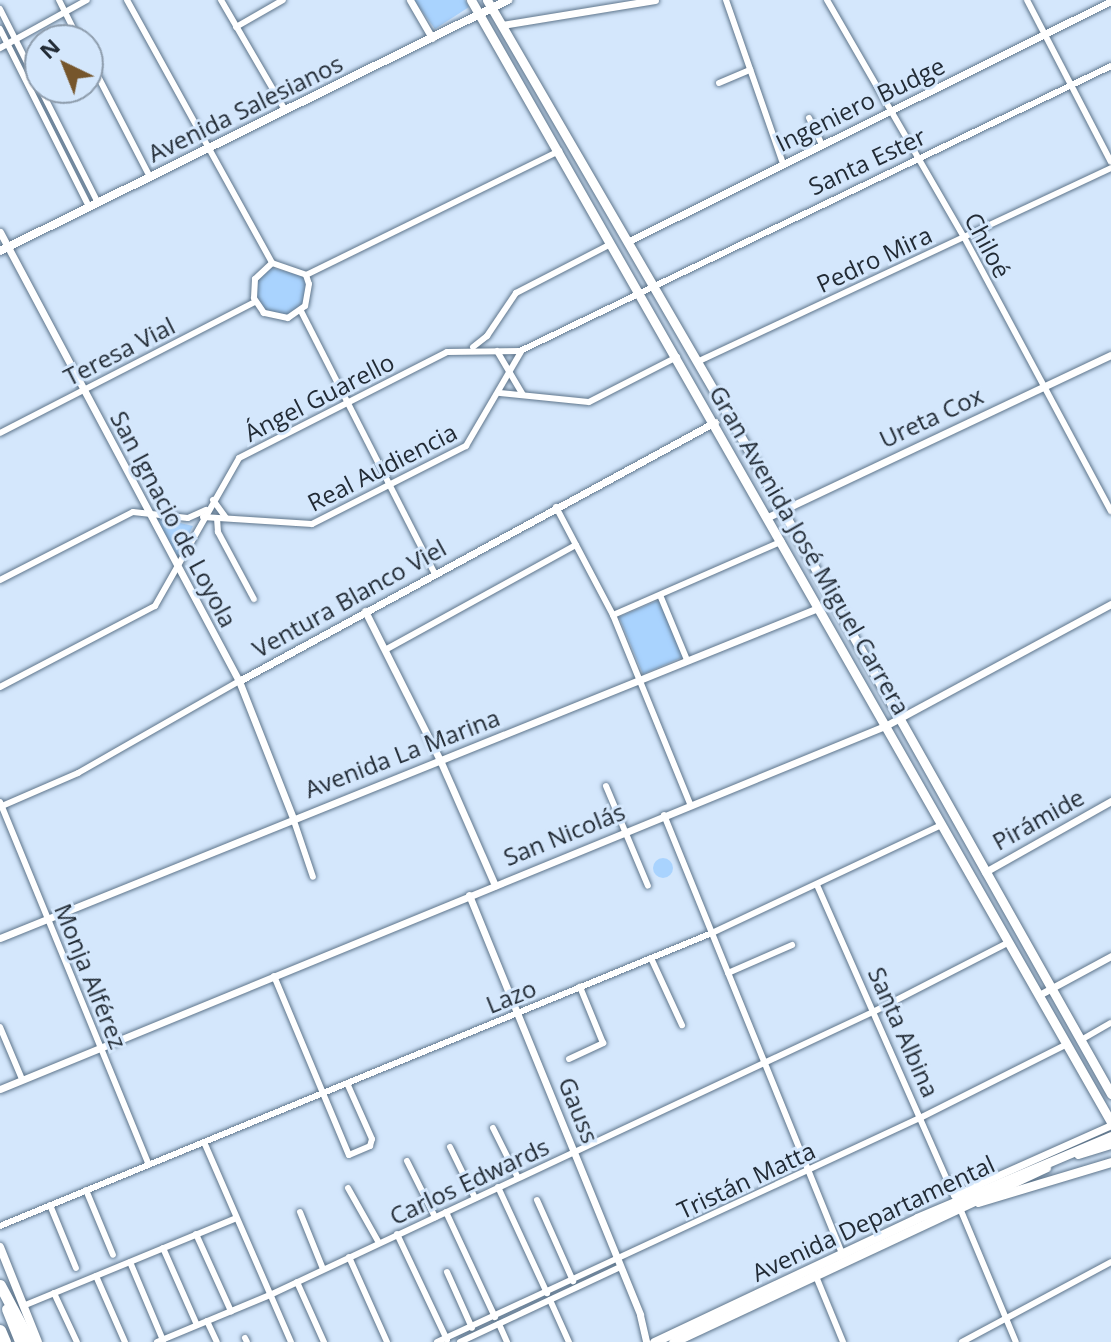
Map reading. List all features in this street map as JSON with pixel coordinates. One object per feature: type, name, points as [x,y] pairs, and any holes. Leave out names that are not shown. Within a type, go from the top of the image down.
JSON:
[{"type":"highway","points":[[0,1285],[30,1342]]},
{"type":"highway","points":[[0,1292],[20,1342]]},
{"type":"highway","points":[[0,1330],[5,1342]]},
{"type":"main road","name":"Gran Avenida José Miguel Carrera","points":[[471,0],[944,824],[1111,1124]]},
{"type":"main road","name":"Avenida Salesianos","points":[[4,249],[480,14],[489,4],[508,0]]},
{"type":"main road","name":"Gran Avenida José Miguel Carrera","points":[[489,4],[782,510],[1111,1094]]},
{"type":"main road","points":[[559,151],[575,153]]},
{"type":"main road","points":[[975,881],[985,872]]},
{"type":"main road","name":"Avenida Departamental","points":[[673,1342],[813,1271],[842,1253],[1111,1136]]},
{"type":"main road","name":"Avenida Departamental","points":[[654,1342],[959,1206],[1111,1144]]},
{"type":"main road","points":[[959,1206],[1111,1162]]},
{"type":"main road","points":[[917,1218],[954,1195]]},
{"type":"main road","points":[[0,1247],[38,1342]]},
{"type":"street","points":[[59,0],[71,24]]},
{"type":"street","points":[[0,48],[87,0]]},
{"type":"street","points":[[127,0],[272,263],[306,275],[559,151]]},
{"type":"street","points":[[221,0],[285,110]]},
{"type":"street","points":[[236,27],[283,0]]},
{"type":"street","points":[[410,0],[432,38]]},
{"type":"street","points":[[502,25],[655,0]]},
{"type":"street","points":[[726,0],[783,164]]},
{"type":"street","name":"Chiloé","points":[[827,0],[964,237],[1111,511]]},
{"type":"street","points":[[1027,0],[1111,165]]},
{"type":"street","name":"Ingeniero Budge","points":[[627,242],[1111,1]]},
{"type":"street","points":[[0,9],[94,205]]},
{"type":"street","points":[[0,29],[94,205]]},
{"type":"street","name":"Santa Ester","points":[[524,349],[651,284],[1111,66]]},
{"type":"street","points":[[719,83],[750,70]]},
{"type":"street","points":[[104,88],[150,177]]},
{"type":"street","points":[[809,118],[822,145]]},
{"type":"street","name":"Pedro Mira","points":[[697,362],[1111,165]]},
{"type":"street","name":"San Ignacio de Loyola","points":[[0,232],[4,249],[239,681],[313,877]]},
{"type":"street","name":"Ángel Guarello","points":[[470,348],[487,336],[516,293],[612,244]]},
{"type":"street","points":[[272,263],[255,279],[255,302],[276,318],[301,311],[309,296],[306,275]]},
{"type":"street","name":"Teresa Vial","points":[[0,433],[255,302]]},
{"type":"street","points":[[301,311],[435,574]]},
{"type":"street","name":"Ángel Guarello","points":[[203,517],[236,460],[347,401],[447,352],[470,348],[497,351],[524,349]]},
{"type":"street","name":"Real Audiencia","points":[[203,517],[305,526],[466,446],[524,349]]},
{"type":"street","points":[[497,351],[525,396]]},
{"type":"street","name":"Ureta Cox","points":[[768,517],[1111,355]]},
{"type":"street","points":[[500,393],[589,402],[677,357]]},
{"type":"street","name":"Ventura Blanco Viel","points":[[1,804],[66,780],[365,611],[715,422]]},
{"type":"street","points":[[213,500],[229,520]]},
{"type":"street","points":[[556,507],[613,615],[690,804]]},
{"type":"street","points":[[0,580],[129,513],[145,511],[188,518],[208,508]]},
{"type":"street","points":[[1,683],[155,606],[203,517]]},
{"type":"street","points":[[188,518],[197,530]]},
{"type":"street","points":[[217,518],[218,532],[254,599]]},
{"type":"street","points":[[613,615],[782,541]]},
{"type":"street","points":[[385,650],[576,545]]},
{"type":"street","points":[[660,595],[687,660]]},
{"type":"street","name":"San Nicolás","points":[[0,1089],[900,720],[1111,604]]},
{"type":"street","name":"Avenida La Marina","points":[[0,938],[820,607]]},
{"type":"street","points":[[365,611],[440,760],[495,885]]},
{"type":"street","points":[[606,786],[648,886]]},
{"type":"street","name":"Pirámide","points":[[985,872],[1111,801]]},
{"type":"street","name":"Monja Alférez","points":[[1,804],[3,818],[149,1165]]},
{"type":"street","points":[[664,815],[842,1253]]},
{"type":"street","name":"Lazo","points":[[0,1226],[712,933],[944,824]]},
{"type":"street","name":"Santa Albina","points":[[817,885],[954,1195]]},
{"type":"street","name":"Gauss","points":[[469,895],[619,1263],[646,1342]]},
{"type":"street","name":"Carlos Edwards","points":[[160,1341],[270,1295],[875,1011],[1009,942]]},
{"type":"street","points":[[728,973],[792,945]]},
{"type":"street","points":[[1039,995],[1111,956]]},
{"type":"street","points":[[651,958],[682,1025]]},
{"type":"street","points":[[274,976],[343,1149],[353,1154],[370,1146],[372,1139],[347,1083]]},
{"type":"street","points":[[569,1059],[603,1043],[580,987]]},
{"type":"street","points":[[1081,1040],[1111,1023]]},
{"type":"street","points":[[0,1027],[22,1079]]},
{"type":"street","name":"Tristán Matta","points":[[460,1342],[497,1320],[922,1117],[1067,1044]]},
{"type":"street","name":"Avenida Departamental","points":[[954,1195],[1111,1124]]},
{"type":"street","points":[[493,1128],[518,1178]]},
{"type":"street","points":[[204,1142],[291,1342]]},
{"type":"street","points":[[450,1147],[475,1198]]},
{"type":"street","points":[[407,1161],[435,1217]]},
{"type":"street","points":[[498,1187],[569,1342]]},
{"type":"street","points":[[348,1188],[379,1243]]},
{"type":"street","points":[[86,1190],[113,1255]]},
{"type":"street","points":[[537,1200],[573,1281]]},
{"type":"street","points":[[50,1205],[76,1268]]},
{"type":"street","points":[[959,1206],[1016,1342]]},
{"type":"street","points":[[300,1212],[323,1269]]},
{"type":"street","points":[[446,1212],[507,1342]]},
{"type":"street","points":[[23,1306],[236,1218]]},
{"type":"street","points":[[196,1234],[231,1311]]},
{"type":"street","points":[[397,1234],[447,1340]]},
{"type":"street","points":[[163,1248],[197,1325]]},
{"type":"street","points":[[349,1257],[387,1342]]},
{"type":"street","points":[[130,1262],[160,1341]]},
{"type":"street","points":[[962,1342],[1111,1262]]},
{"type":"street","name":"Tristán Matta","points":[[548,1296],[573,1281],[619,1263]]},
{"type":"street","points":[[813,1271],[843,1342]]},
{"type":"street","points":[[447,1272],[472,1328]]},
{"type":"street","points":[[96,1276],[125,1342]]},
{"type":"street","points":[[297,1282],[324,1342]]},
{"type":"street","points":[[54,1293],[77,1342]]},
{"type":"street","name":"Tristán Matta","points":[[437,1342],[497,1320]]},
{"type":"street","points":[[207,1321],[217,1342]]},
{"type":"street","points":[[180,1332],[184,1342]]},
{"type":"shaded area","points":[[414,0],[465,0],[469,7],[435,29]]},
{"type":"shaded area","points":[[269,267],[302,276],[308,283],[302,306],[287,316],[268,314],[256,300],[256,281]]},
{"type":"shaded area","points":[[155,517],[193,526],[178,557]]},
{"type":"shaded area","points":[[659,600],[683,657],[643,674],[619,617]]},
{"type":"shaded area","points":[[659,858],[667,858],[673,868],[667,878],[659,878],[653,872],[653,864]]}]
